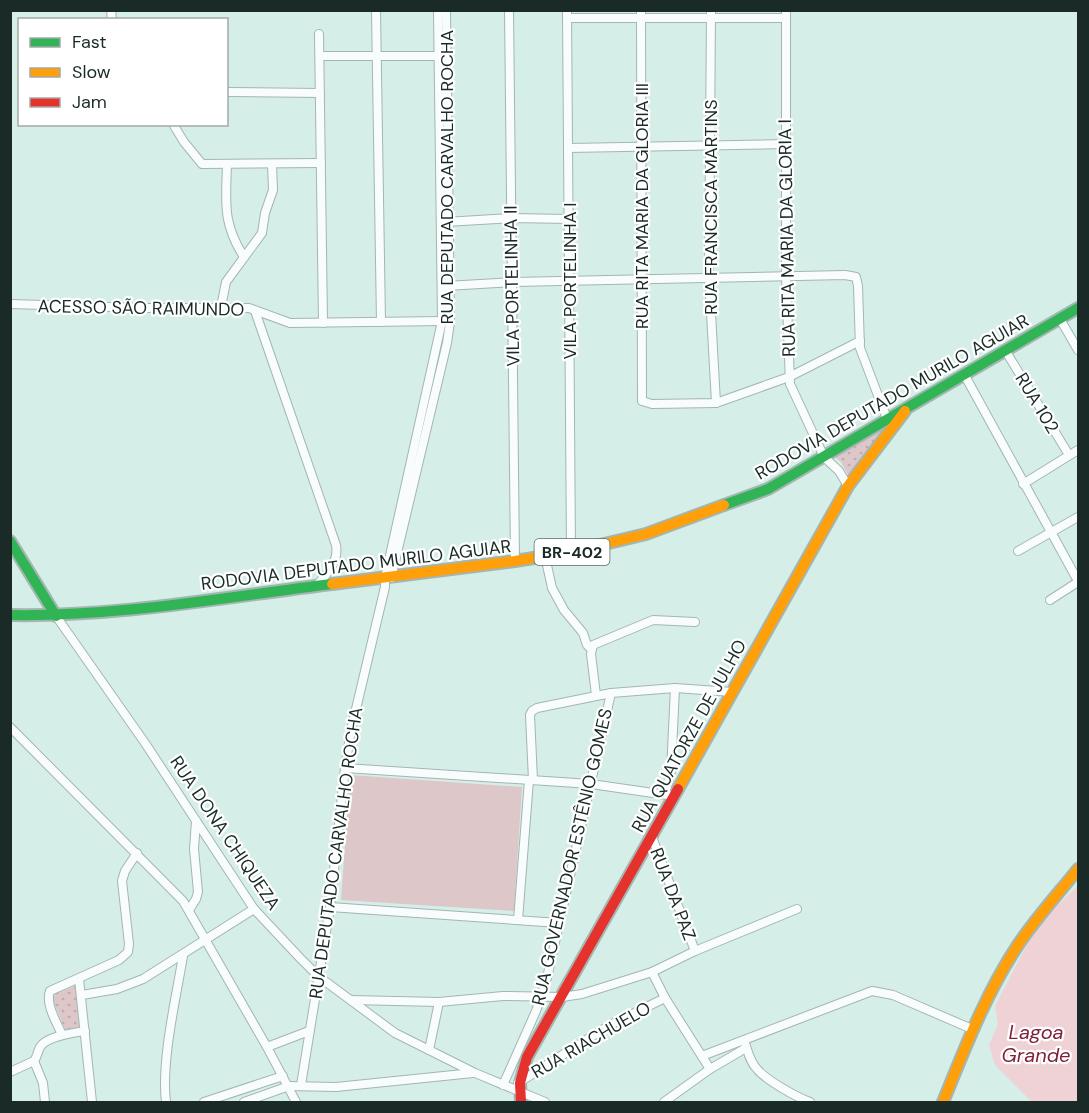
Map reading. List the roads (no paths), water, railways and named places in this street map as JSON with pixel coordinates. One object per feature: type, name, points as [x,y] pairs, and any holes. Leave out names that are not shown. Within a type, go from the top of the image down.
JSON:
[{"type":"main road","name":"RODOVIA DEPUTADO MURILO AGUIAR","points":[[10,615],[56,616],[99,613],[314,587],[387,581],[572,552],[646,534],[711,512],[768,489],[1078,308]]},
{"type":"main road","name":"RUA QUATORZE DE JULHO","points":[[519,1093],[525,1062],[651,837],[669,795],[732,692],[848,486],[909,406]]},
{"type":"main road","name":"RUA DONA CHIQUEZA","points":[[10,541],[56,616]]},
{"type":"main road","points":[[943,1102],[972,1029],[1026,932],[1078,870]]},
{"type":"street","points":[[376,10],[381,322]]},
{"type":"street","name":"RUA DEPUTADO CARVALHO ROCHA","points":[[438,10],[443,56]]},
{"type":"street","name":"RUA DEPUTADO CARVALHO ROCHA","points":[[301,1085],[330,907],[351,730],[446,321],[443,56],[446,10]]},
{"type":"street","name":"VILA PORTELINHA II","points":[[509,10],[514,561]]},
{"type":"street","points":[[567,14],[786,14]]},
{"type":"street","name":"VILA PORTELINHA I","points":[[567,14],[572,552]]},
{"type":"street","name":"RUA RITA MARIA DA GLORIA III","points":[[641,14],[642,401],[652,404],[716,404]]},
{"type":"street","name":"RUA FRANCISCA MARTINS","points":[[711,14],[710,277],[716,404]]},
{"type":"street","name":"RUA RITA MARIA DA GLORIA I","points":[[786,14],[786,276],[789,377],[790,384],[824,457],[839,471],[848,486]]},
{"type":"street","points":[[319,34],[323,323]]},
{"type":"street","points":[[320,56],[443,56]]},
{"type":"street","points":[[228,92],[320,93]]},
{"type":"street","points":[[174,126],[202,164],[321,164]]},
{"type":"street","points":[[568,148],[786,144]]},
{"type":"street","points":[[227,164],[226,218],[235,243],[244,257]]},
{"type":"street","points":[[221,307],[226,282],[262,233],[273,190],[272,164]]},
{"type":"street","points":[[444,222],[512,218],[569,219]]},
{"type":"street","points":[[446,286],[570,280],[845,274],[856,277],[860,341],[867,368],[886,419]]},
{"type":"street","name":"ACESSO SÃO RAIMUNDO","points":[[10,304],[249,308],[290,323],[446,321]]},
{"type":"street","points":[[255,311],[336,545],[337,556],[334,563],[314,587]]},
{"type":"street","points":[[1060,319],[1078,350]]},
{"type":"street","points":[[716,404],[789,377],[860,341]]},
{"type":"street","name":"RUA 102","points":[[1005,350],[1069,455]]},
{"type":"street","points":[[963,374],[1078,581],[1050,600]]},
{"type":"street","points":[[1023,484],[1078,450]]},
{"type":"street","points":[[1018,551],[1078,517]]},
{"type":"street","points":[[545,556],[552,588],[564,610],[583,633],[591,649],[596,696]]},
{"type":"street","name":"RUA DONA CHIQUEZA","points":[[56,616],[254,909],[318,976],[394,1033],[475,1073],[545,1102]]},
{"type":"street","points":[[591,649],[599,642],[653,620],[695,622]]},
{"type":"street","points":[[345,768],[591,784],[669,795],[675,688]]},
{"type":"street","points":[[518,920],[531,780],[532,711],[542,706],[611,693],[675,688],[732,692]]},
{"type":"street","name":"RUA GOVERNADOR ESTÊNIO GOMES","points":[[503,1085],[541,997],[611,693]]},
{"type":"street","points":[[10,727],[174,890],[189,910],[296,1102]]},
{"type":"street","points":[[189,910],[198,892],[194,849],[196,820]]},
{"type":"street","name":"RUA DA PAZ","points":[[651,837],[694,951]]},
{"type":"street","points":[[62,1035],[48,993],[54,988],[119,960],[128,952],[122,881],[125,871],[137,853]]},
{"type":"street","points":[[330,907],[559,923]]},
{"type":"street","points":[[82,996],[130,985],[183,956],[254,909]]},
{"type":"street","points":[[350,1000],[439,1002],[503,996],[541,997],[582,994],[652,972],[694,951],[797,909]]},
{"type":"street","points":[[166,1102],[165,1078],[183,956]]},
{"type":"street","points":[[652,972],[665,998],[710,1069]]},
{"type":"street","points":[[79,979],[92,1102]]},
{"type":"street","points":[[702,1056],[872,991],[893,995],[972,1029]]},
{"type":"street","name":"RUA RIACHUELO","points":[[519,1093],[610,1025],[665,998]]},
{"type":"street","points":[[429,1050],[439,1002]]},
{"type":"street","points":[[267,1047],[309,1031]]},
{"type":"street","points":[[10,1072],[34,1061],[42,1045],[62,1035],[85,1032]]},
{"type":"street","points":[[743,1039],[751,1062],[757,1070],[796,1096],[810,1102]]},
{"type":"street","points":[[664,1102],[710,1069],[746,1048]]},
{"type":"street","points":[[34,1061],[43,1083],[45,1102]]},
{"type":"street","points":[[244,1102],[289,1086],[336,1087],[475,1073]]},
{"type":"street","points":[[204,1102],[283,1076]]},
{"type":"water","name":"Lagoa Grande","points":[[1078,886],[1078,1102],[1032,1102],[995,1065],[989,1045],[998,1024],[995,1006],[1038,923]]}]
